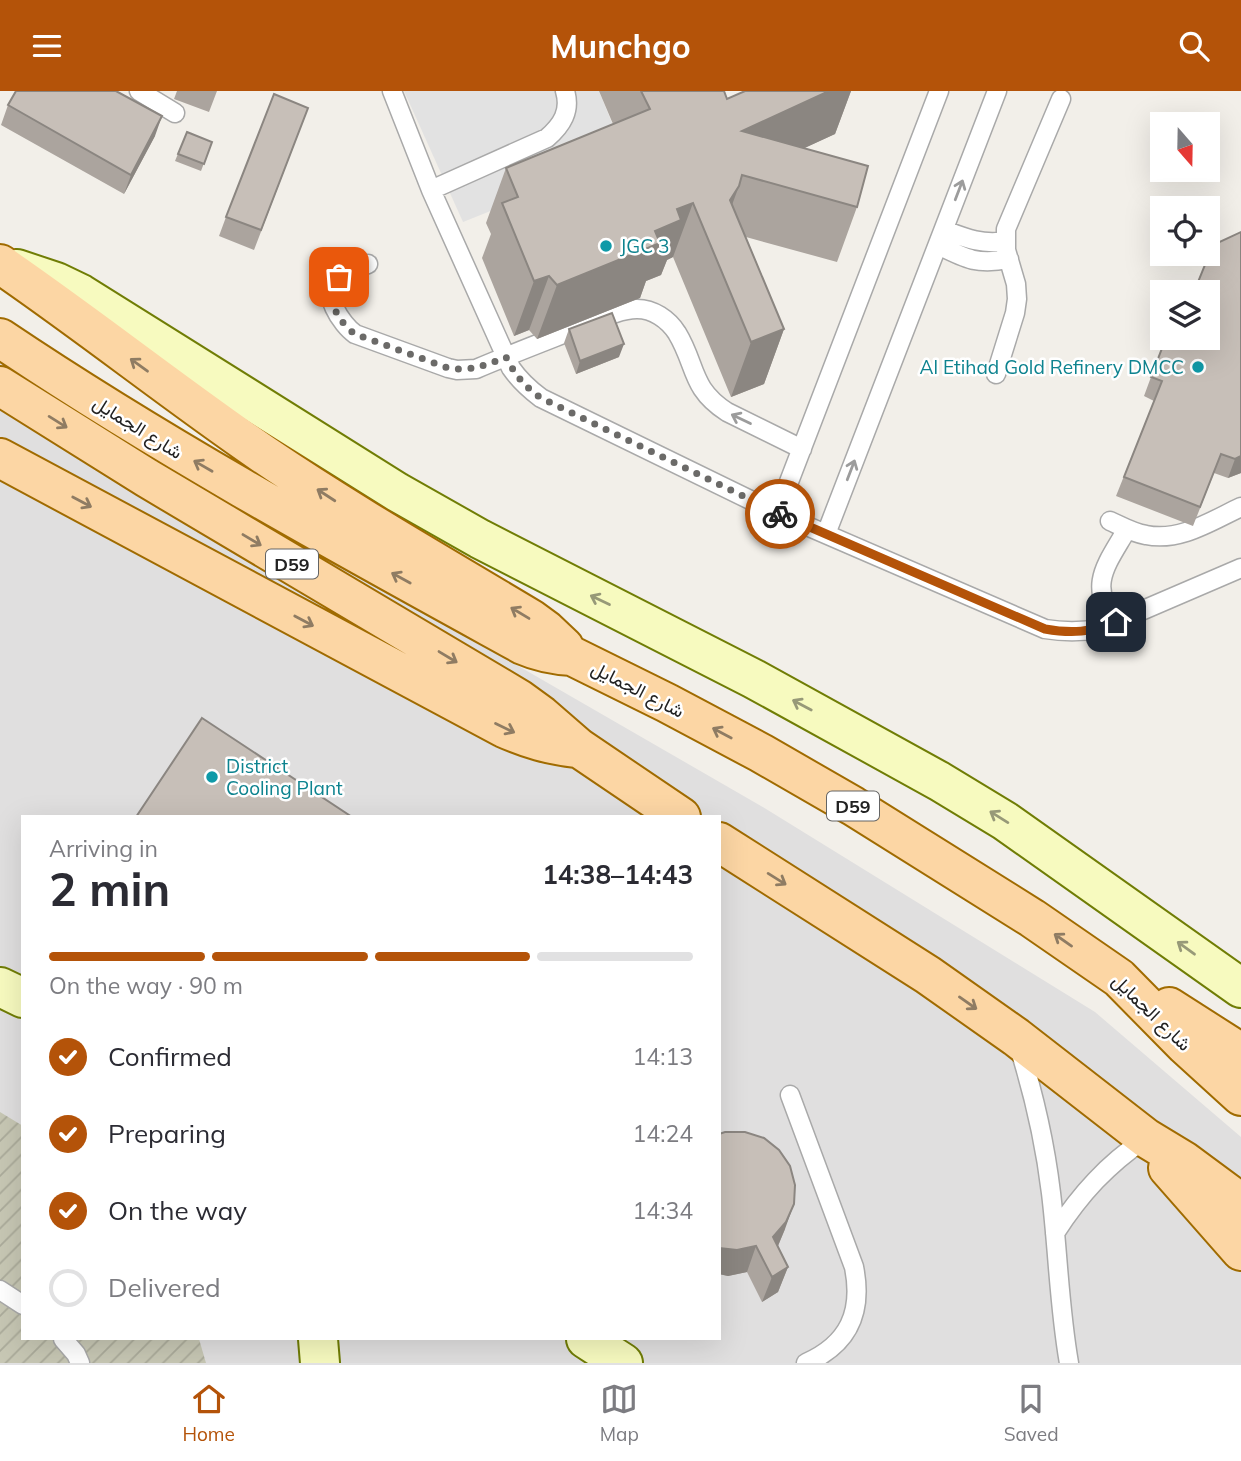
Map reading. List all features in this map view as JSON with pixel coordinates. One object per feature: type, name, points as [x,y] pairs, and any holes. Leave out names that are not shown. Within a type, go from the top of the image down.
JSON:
[{"type":"main road","points":[[1,265],[261,452],[392,537],[531,619],[572,656]]},
{"type":"main road","points":[[1,265],[30,273],[81,294],[397,492],[480,539],[754,679],[939,781],[1005,821],[1241,988]]},
{"type":"main road","name":"شارع الجمايل","points":[[0,338],[193,460],[523,645],[538,652],[572,656],[737,741],[853,806],[1021,911],[1119,978],[1185,1045],[1241,1096]]},
{"type":"main road","name":"شارع الجمايل","points":[[0,386],[159,485],[519,699],[579,748],[678,815]]},
{"type":"main road","points":[[0,458],[527,739],[551,746],[579,748]]},
{"type":"main road","points":[[721,843],[928,975],[1016,1037],[1146,1138],[1184,1161],[1241,1203]]},
{"type":"main road","points":[[1119,978],[1241,1053]]},
{"type":"main road","points":[[0,987],[21,997]]},
{"type":"main road","points":[[1146,1138],[1172,1173],[1241,1251]]},
{"type":"main road","points":[[318,1340],[320,1363]]},
{"type":"main road","points":[[588,1340],[623,1363]]},
{"type":"lane","points":[[139,91],[175,113]]},
{"type":"lane","points":[[392,91],[431,190],[506,357],[519,380],[541,398],[777,513],[1045,629],[1063,632],[1099,629],[1241,568]]},
{"type":"lane","points":[[431,190],[547,138],[559,128],[566,114],[565,91]]},
{"type":"lane","points":[[777,513],[939,91]]},
{"type":"lane","points":[[826,534],[998,91]]},
{"type":"lane","points":[[996,374],[1017,299],[1017,284],[1009,259],[1006,229],[1061,99]]},
{"type":"lane","points":[[941,237],[979,242],[1006,241]]},
{"type":"lane","points":[[941,237],[962,257],[986,262],[1009,259]]},
{"type":"lane","points":[[368,264],[339,277],[331,288],[339,318],[355,334],[448,368],[476,369],[624,311],[648,311],[659,315],[676,332],[699,386],[716,405],[802,449]]},
{"type":"lane","points":[[1110,521],[1145,535],[1163,537],[1182,534],[1241,507]]},
{"type":"lane","points":[[1116,622],[1107,611],[1101,582],[1105,568],[1127,529]]},
{"type":"lane","points":[[1016,1037],[1040,1127],[1051,1193],[1059,1290],[1069,1363]]},
{"type":"lane","points":[[790,1095],[854,1267],[858,1286],[857,1305],[851,1324],[840,1340],[825,1354],[806,1363]]},
{"type":"lane","points":[[1055,1233],[1069,1211],[1104,1171],[1146,1138]]},
{"type":"lane","points":[[0,1290],[21,1304]]},
{"type":"lane","points":[[65,1340],[80,1363]]},
{"type":"shaded area","points":[[404,91],[599,91],[626,157],[463,222]]},
{"type":"shaded area","points":[[0,361],[146,454],[761,806],[1095,1012],[1241,1137],[1241,1363],[0,1363]]},
{"type":"shaded area","points":[[0,1112],[21,1125],[21,1340],[199,1340],[206,1363],[0,1363]]},
{"type":"building","points":[[16,91],[116,91],[162,116],[131,175],[8,105]]},
{"type":"building","points":[[641,91],[724,91],[727,99],[745,91],[829,91],[742,131],[868,166],[857,207],[742,175],[730,200],[784,329],[751,342],[693,203],[677,209],[681,220],[655,231],[660,243],[557,285],[549,276],[534,281],[502,203],[518,197],[506,168],[650,109]]},
{"type":"building","points":[[274,94],[308,108],[261,230],[226,217]]},
{"type":"building","points":[[187,132],[212,142],[204,164],[178,154]]},
{"type":"building","name":"Al Etihad Gold Refinery DMCC","points":[[1241,232],[1241,456],[1235,459],[1221,454],[1200,507],[1124,477],[1162,381],[1151,377],[1161,350],[1220,350],[1220,280],[1199,280],[1205,266],[1220,266],[1220,242]]},
{"type":"building","points":[[612,313],[624,344],[580,361],[569,329]]},
{"type":"building","name":"District Cooling Plant","points":[[202,718],[349,815],[137,815]]},
{"type":"building","points":[[745,1132],[764,1138],[779,1150],[790,1166],[795,1185],[794,1204],[786,1222],[773,1237],[788,1267],[772,1277],[756,1246],[737,1250],[721,1248],[721,1133]]},
{"type":"way so far","points":[[339,277],[334,281],[331,295],[339,318],[355,334],[457,370],[476,369],[506,357],[519,380],[541,398],[780,514]]},
{"type":"place","name":"JGC 3","points":[[606,246]]},
{"type":"place","name":"Al Etihad Gold Refinery DMCC","points":[[1198,367]]},
{"type":"place","name":"District Cooling Plant","points":[[212,777]]},
{"type":"route","points":[[780,514],[1045,629],[1081,632],[1116,622]]}]
